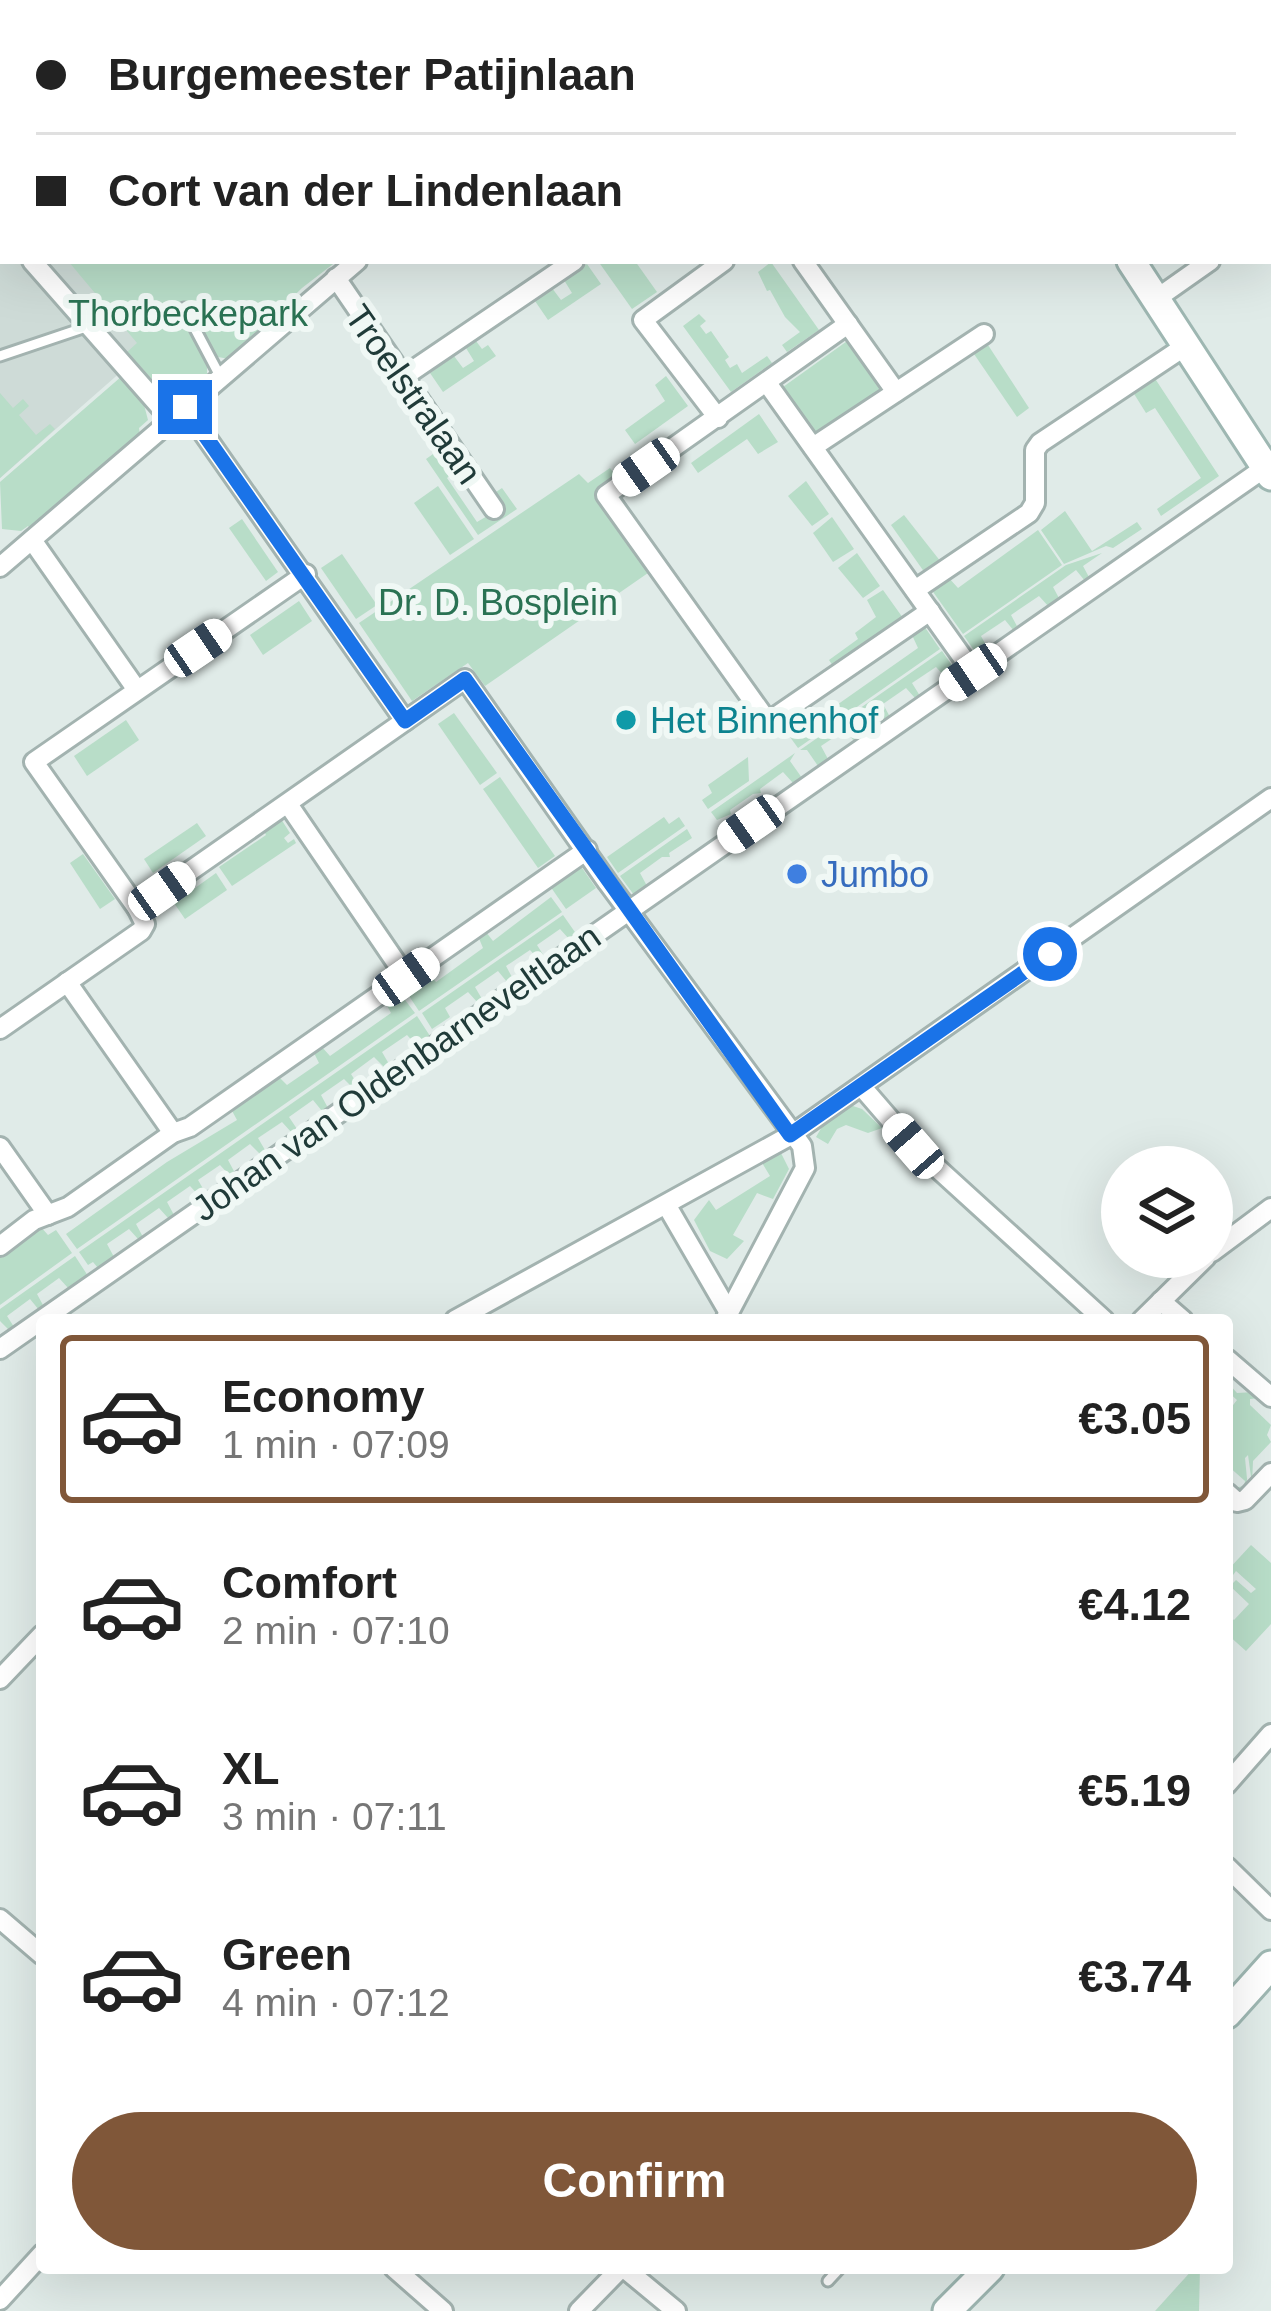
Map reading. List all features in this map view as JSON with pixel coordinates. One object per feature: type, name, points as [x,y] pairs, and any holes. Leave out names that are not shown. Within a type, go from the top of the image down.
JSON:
[{"type":"street","points":[[35,264],[89,326],[178,413],[306,574],[405,721]]},
{"type":"street","points":[[0,567],[353,264]]},
{"type":"street","points":[[403,377],[570,264]]},
{"type":"street","points":[[718,418],[643,320],[720,264]]},
{"type":"street","points":[[805,264],[896,392]]},
{"type":"street","points":[[1133,264],[1268,471]]},
{"type":"street","points":[[1156,299],[1206,264]]},
{"type":"street","name":"Troelstralaan","points":[[336,278],[494,509]]},
{"type":"street","points":[[848,324],[605,495],[762,719],[775,721],[930,611]]},
{"type":"street","points":[[813,447],[984,334]]},
{"type":"street","points":[[915,590],[1029,513],[1035,502],[1035,450],[1040,443],[1186,345]]},
{"type":"street","points":[[767,383],[973,672]]},
{"type":"street","name":"Johan van Oldenbarneveltlaan","points":[[50,1314],[1268,471]]},
{"type":"street","points":[[32,540],[137,690]]},
{"type":"street","points":[[0,1029],[145,924],[34,763],[306,574]]},
{"type":"street","points":[[137,908],[465,679],[802,1147],[805,1168],[727,1314]]},
{"type":"street","points":[[466,1314],[790,1135],[1271,798]]},
{"type":"street","points":[[288,804],[406,977]]},
{"type":"street","name":"Johan van Oldenbarneveltlaan","points":[[0,1246],[34,1220],[68,1207],[173,1133],[190,1127],[587,850]]},
{"type":"street","points":[[67,982],[173,1133]]},
{"type":"street","points":[[862,1087],[913,1146],[1097,1314]]},
{"type":"street","points":[[0,1148],[48,1215]]},
{"type":"street","points":[[667,1206],[725,1314]]},
{"type":"street","points":[[1233,1237],[1271,1208]]},
{"type":"street","points":[[1148,1314],[1185,1278]]},
{"type":"street","points":[[1161,1301],[1176,1314]]},
{"type":"street","name":"Johan van Oldenbarneveltlaan","points":[[0,1349],[36,1324]]},
{"type":"street","points":[[1233,1364],[1271,1397]]},
{"type":"street","points":[[1233,1498],[1245,1500],[1271,1472]]},
{"type":"street","points":[[0,1679],[36,1641]]},
{"type":"street","points":[[1233,1777],[1271,1734]]},
{"type":"street","points":[[1233,1873],[1271,1910]]},
{"type":"street","points":[[0,1919],[36,1950]]},
{"type":"street","points":[[1233,2007],[1271,1965]]},
{"type":"street","points":[[0,2300],[36,2261]]},
{"type":"street","points":[[401,2274],[443,2311]]},
{"type":"street","points":[[579,2311],[616,2274]]},
{"type":"street","points":[[630,2274],[676,2311]]},
{"type":"street","points":[[947,2311],[984,2274]]},
{"type":"street","points":[[971,2311],[1005,2274]]},
{"type":"lane","points":[[184,308],[220,378]]},
{"type":"lane","points":[[0,356],[89,326]]},
{"type":"lane","points":[[828,2281],[834,2274]]},
{"type":"shaded area","points":[[0,264],[71,264],[147,349],[0,478]]},
{"type":"green space","name":"Thorbeckepark","points":[[71,264],[333,264],[229,359],[218,357],[207,365],[207,376],[195,388],[191,384],[177,394],[158,386],[127,352],[137,343]]},
{"type":"green space","points":[[587,264],[601,284],[548,320],[535,301],[552,288],[561,300],[572,293],[564,280]]},
{"type":"green space","points":[[600,264],[637,264],[657,292],[632,309]]},
{"type":"green space","points":[[772,264],[819,330],[787,352],[782,345],[800,332],[785,317],[758,272]]},
{"type":"green space","points":[[699,314],[706,321],[700,326],[706,334],[711,331],[729,357],[725,360],[730,368],[737,364],[742,373],[767,356],[772,363],[731,392],[683,326]]},
{"type":"green space","points":[[850,339],[887,392],[817,436],[783,387]]},
{"type":"green space","points":[[476,341],[482,349],[488,345],[496,356],[443,392],[430,373],[454,356],[463,368],[474,361],[466,348]]},
{"type":"green space","points":[[988,345],[1029,408],[1017,417],[974,354]]},
{"type":"green space","points":[[1152,374],[1219,476],[1161,516],[1157,509],[1201,478],[1155,408],[1146,413],[1131,389]]},
{"type":"green space","points":[[122,376],[143,401],[148,420],[139,428],[140,435],[31,530],[28,526],[21,531],[2,529],[0,482]]},
{"type":"green space","points":[[666,376],[688,406],[635,444],[625,430],[665,401],[655,385]]},
{"type":"green space","points":[[0,393],[13,408],[23,399],[29,406],[19,415],[36,435],[50,424],[55,429],[0,478]]},
{"type":"green space","points":[[759,414],[778,442],[758,454],[747,439],[698,473],[691,463]]},
{"type":"green space","points":[[443,447],[457,469],[447,478],[477,522],[489,515],[495,520],[505,513],[493,494],[502,488],[517,509],[478,535],[426,459]]},
{"type":"green space","name":"Dr. D. Bosplein","points":[[610,468],[618,479],[595,497],[648,573],[485,686],[468,663],[412,701],[359,623],[579,474],[588,483]]},
{"type":"green space","points":[[806,481],[829,514],[812,526],[788,496]]},
{"type":"green space","points":[[438,486],[474,539],[450,555],[414,503]]},
{"type":"green space","points":[[1065,511],[1092,551],[1137,522],[1142,529],[1113,548],[1106,546],[1064,564],[1041,530]]},
{"type":"green space","points":[[904,515],[941,562],[925,573],[891,525]]},
{"type":"green space","points":[[832,517],[854,549],[833,562],[813,533]]},
{"type":"green space","points":[[242,519],[278,572],[266,581],[229,528]]},
{"type":"green space","points":[[1038,530],[1062,565],[963,634],[931,589],[948,577],[958,588]]},
{"type":"green space","points":[[857,553],[880,586],[863,598],[838,568]]},
{"type":"green space","points":[[1102,553],[1083,566],[1090,579],[1085,581],[1076,570],[1053,587],[1060,600],[1049,607],[1039,596],[1011,615],[1018,628],[1014,631],[1005,620],[981,636],[988,649],[978,656],[964,636],[1066,565]]},
{"type":"green space","points":[[342,554],[377,605],[356,619],[321,568]]},
{"type":"green space","points":[[883,590],[903,618],[833,666],[829,660],[858,639],[855,633],[876,617],[867,600]]},
{"type":"green space","points":[[299,601],[312,621],[263,655],[250,635]]},
{"type":"green space","points":[[924,626],[940,649],[798,748],[782,726],[787,722],[797,733],[918,648],[912,635]]},
{"type":"green space","points":[[942,651],[956,671],[946,678],[936,667],[912,683],[920,696],[915,698],[906,688],[883,704],[890,717],[884,720],[875,709],[851,726],[858,739],[854,741],[845,730],[821,746],[828,759],[818,766],[807,750],[800,750]]},
{"type":"green space","points":[[454,713],[497,773],[480,785],[438,724]]},
{"type":"green space","points":[[126,720],[139,740],[87,776],[74,756]]},
{"type":"green space","points":[[795,753],[790,761],[802,778],[793,783],[783,772],[761,793],[717,820],[711,812]]},
{"type":"green space","points":[[748,757],[749,781],[708,809],[702,800],[712,793],[708,785]]},
{"type":"green space","points":[[500,777],[555,856],[538,868],[483,789]]},
{"type":"green space","points":[[664,817],[669,824],[679,817],[685,826],[618,873],[607,857]]},
{"type":"green space","points":[[281,819],[290,833],[284,838],[296,843],[232,886],[219,867]]},
{"type":"green space","points":[[197,823],[206,836],[153,873],[144,859]]},
{"type":"green space","points":[[687,829],[692,838],[640,873],[647,886],[634,895],[620,876]]},
{"type":"green space","points":[[83,854],[115,899],[100,909],[70,863]]},
{"type":"green space","points":[[580,865],[596,888],[566,909],[550,886]]},
{"type":"green space","points":[[216,873],[227,890],[185,919],[174,903]]},
{"type":"green space","points":[[551,897],[562,912],[419,1011],[407,993],[424,982],[421,976],[428,973],[436,982],[483,948],[478,936],[486,932],[493,941]]},
{"type":"green space","points":[[563,915],[577,935],[569,939],[560,929],[537,945],[544,956],[540,961],[530,950],[506,966],[513,979],[507,982],[498,971],[475,987],[482,999],[478,1003],[468,992],[445,1008],[450,1017],[432,1029],[422,1013]]},
{"type":"green space","points":[[399,992],[415,1013],[77,1249],[66,1234],[167,1162],[237,1120],[231,1109],[278,1076],[287,1085],[319,1063],[313,1051],[321,1046],[330,1056],[391,1013],[385,1002]]},
{"type":"green space","points":[[417,1016],[430,1036],[417,1046],[407,1035],[382,1052],[389,1064],[385,1068],[374,1057],[351,1074],[358,1085],[354,1089],[344,1079],[321,1095],[328,1108],[322,1111],[313,1100],[289,1117],[297,1129],[292,1133],[282,1122],[258,1138],[265,1150],[261,1155],[250,1144],[228,1160],[235,1173],[230,1176],[220,1165],[198,1180],[205,1192],[200,1197],[190,1186],[167,1202],[174,1215],[168,1218],[159,1208],[136,1224],[143,1237],[138,1239],[129,1229],[107,1244],[114,1257],[98,1268],[93,1262],[88,1265],[79,1252]]},
{"type":"green space","points":[[850,1105],[862,1109],[882,1128],[868,1133],[846,1125],[837,1129],[828,1144],[816,1137],[829,1115]]},
{"type":"green space","points":[[780,1151],[789,1169],[773,1199],[757,1193],[733,1235],[744,1241],[727,1259],[710,1251],[694,1220],[709,1200],[716,1210],[770,1176],[761,1161]]},
{"type":"green space","points":[[40,1226],[48,1235],[56,1230],[72,1253],[0,1305],[0,1255]]},
{"type":"green space","points":[[75,1256],[88,1276],[69,1289],[59,1278],[37,1294],[44,1307],[39,1310],[30,1299],[7,1316],[14,1327],[10,1331],[0,1321],[0,1309]]},
{"type":"green space","points":[[1233,1389],[1237,1393],[1254,1392],[1260,1398],[1250,1399],[1250,1405],[1271,1425],[1267,1435],[1271,1442],[1253,1461],[1252,1484],[1248,1455],[1245,1458],[1248,1489],[1243,1492],[1233,1488],[1244,1486],[1245,1481],[1233,1470],[1233,1405],[1237,1400]]},
{"type":"green space","points":[[1251,1545],[1271,1563],[1271,1624],[1246,1651],[1233,1639],[1233,1619],[1249,1604],[1233,1583],[1236,1580],[1251,1593],[1256,1589],[1236,1571],[1233,1575],[1233,1564]]},
{"type":"green space","points":[[1189,2274],[1200,2274],[1199,2311],[1155,2311]]},
{"type":"place","name":"Het Binnenhof","points":[[626,720]]},
{"type":"place","name":"Jumbo","points":[[797,874]]},
{"type":"route","points":[[185,407],[405,721],[465,679],[790,1135],[1050,954]]}]
